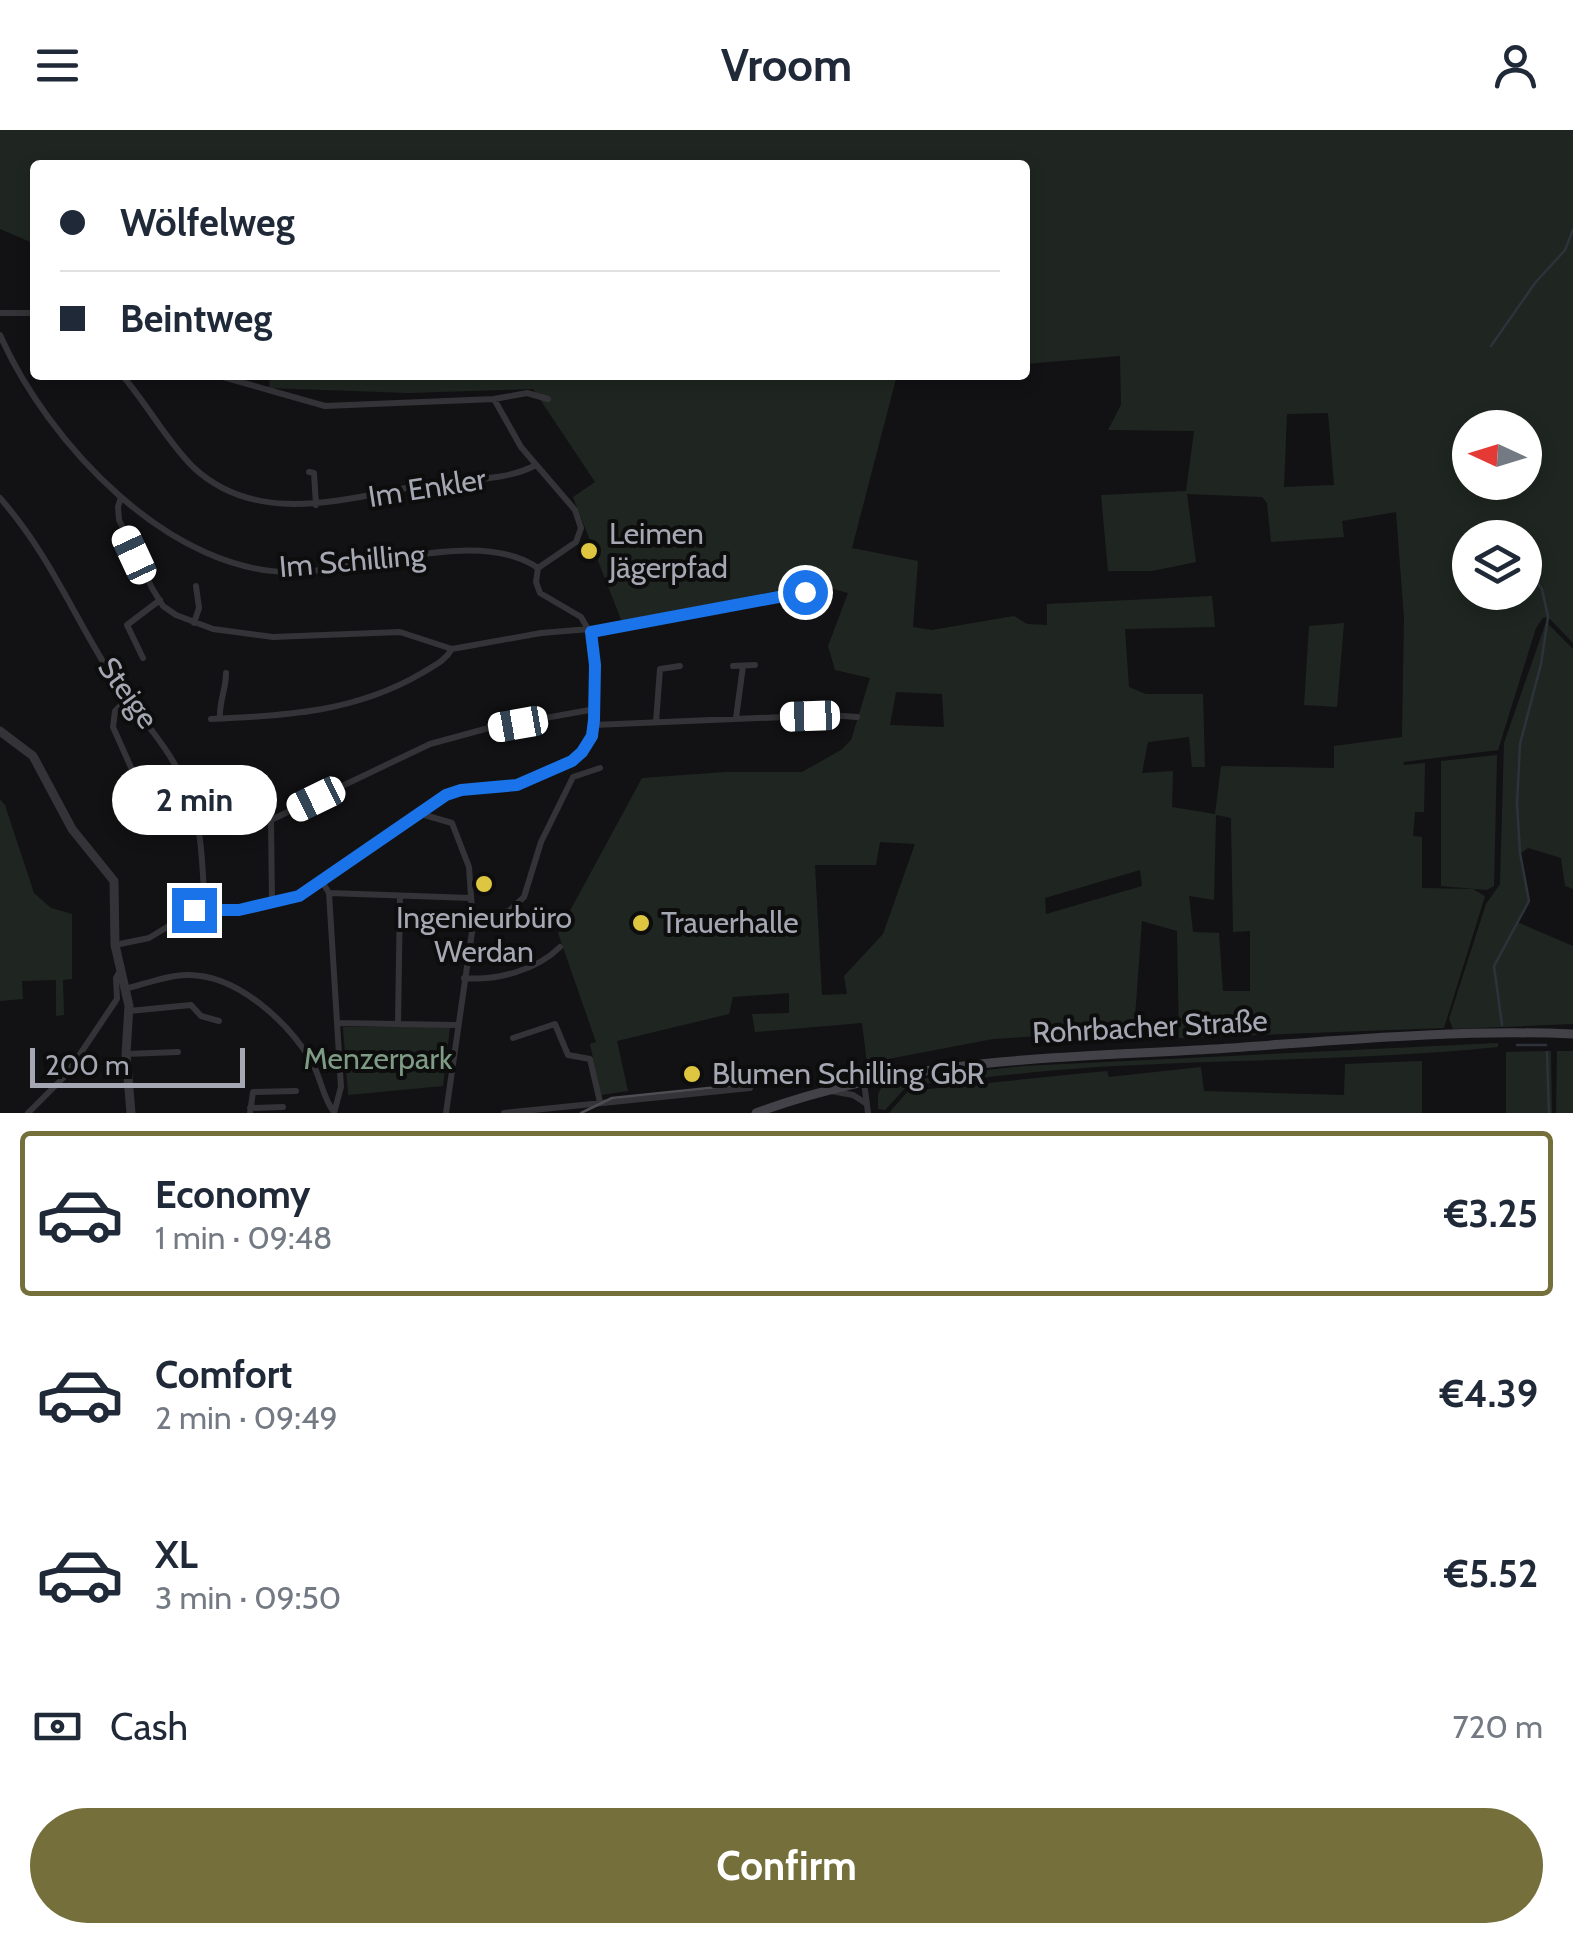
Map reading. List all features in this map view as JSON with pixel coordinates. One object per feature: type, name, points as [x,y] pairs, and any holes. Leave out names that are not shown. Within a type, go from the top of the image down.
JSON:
[{"type":"main road","name":"Rohrbacher Straße","points":[[756,1113],[864,1082],[997,1062],[1304,1043],[1573,1034]]},
{"type":"street","points":[[0,313],[30,312]]},
{"type":"street","name":"Im Schilling","points":[[0,334],[24,384],[65,442],[122,497],[156,523],[203,550],[267,570],[326,570],[464,550],[511,554],[538,568]]},
{"type":"street","name":"Im Enkler","points":[[126,380],[190,463],[209,478],[256,498],[316,505],[427,484],[508,475],[536,465]]},
{"type":"street","points":[[234,380],[325,406],[494,399],[527,393],[548,399]]},
{"type":"street","points":[[115,946],[149,938],[204,907],[236,910],[299,896],[454,792],[517,785],[572,761],[586,747],[594,725],[590,631],[580,615],[543,596],[536,582],[538,568],[574,545],[581,528],[571,504],[510,432],[494,399]]},
{"type":"street","points":[[314,472],[316,505]]},
{"type":"street","points":[[122,497],[118,514],[123,532],[160,600],[170,610],[224,631],[273,638],[400,632],[452,649],[541,632],[590,631],[827,591]]},
{"type":"street","name":"Steige","points":[[0,498],[44,553],[127,699],[160,738],[190,796],[200,840],[204,907]]},
{"type":"street","points":[[194,622],[199,608],[196,586]]},
{"type":"street","points":[[143,658],[127,625],[160,600]]},
{"type":"street","points":[[226,673],[226,688],[215,718],[294,715],[347,706],[414,677],[444,660],[452,649]]},
{"type":"street","points":[[733,666],[755,665]]},
{"type":"street","points":[[656,722],[656,669],[680,666]]},
{"type":"street","points":[[736,718],[743,666]]},
{"type":"street","points":[[127,699],[115,712],[113,726],[156,816]]},
{"type":"street","points":[[271,820],[430,744],[486,729],[594,710]]},
{"type":"street","points":[[594,725],[834,714],[857,717]]},
{"type":"street","points":[[0,731],[33,756],[72,829],[112,877],[115,946],[129,1011],[126,1054],[131,1113]]},
{"type":"street","points":[[473,924],[509,911],[523,899],[541,842],[573,778],[600,768]]},
{"type":"street","points":[[263,781],[271,820],[272,903]]},
{"type":"street","points":[[419,813],[448,820],[453,825],[469,867],[473,924],[446,1113]]},
{"type":"street","points":[[321,880],[329,893],[339,1024],[341,1092],[334,1113]]},
{"type":"street","points":[[329,893],[471,898]]},
{"type":"street","points":[[398,1024],[400,896]]},
{"type":"street","points":[[464,978],[480,980],[520,971],[541,962],[560,947]]},
{"type":"street","points":[[28,1113],[66,1075],[116,998],[120,971]]},
{"type":"street","points":[[125,988],[185,975],[219,981],[247,996],[300,1044],[334,1113]]},
{"type":"street","points":[[129,1011],[191,1006],[202,1016],[219,1021]]},
{"type":"street","points":[[339,1024],[457,1025]]},
{"type":"street","points":[[513,1038],[554,1024],[568,1055],[590,1059],[600,1102]]},
{"type":"street","points":[[126,1054],[178,1052]]},
{"type":"street","points":[[864,1082],[868,1108]]},
{"type":"street","points":[[504,1113],[750,1088]]},
{"type":"street","points":[[283,1107],[250,1111],[253,1092],[296,1091]]},
{"type":"street","points":[[828,1091],[853,1095],[868,1108]]},
{"type":"green space","points":[[0,130],[1573,130],[1573,643],[1548,617],[1543,618],[1536,628],[1498,750],[1403,762],[1425,763],[1424,812],[1415,812],[1413,836],[1422,837],[1422,888],[1473,889],[1485,896],[1444,1028],[1179,1038],[1177,931],[1142,921],[1134,1030],[993,1039],[867,1063],[862,1023],[755,1032],[752,1014],[789,1013],[789,993],[733,997],[729,1014],[617,1041],[628,1091],[601,1095],[590,1044],[596,1042],[558,933],[642,778],[802,772],[851,740],[870,678],[835,670],[828,646],[848,593],[822,586],[800,586],[622,622],[573,497],[595,482],[533,389],[409,393],[269,388],[270,380],[896,380],[852,548],[918,561],[913,627],[932,630],[1014,616],[1027,624],[1047,625],[1047,604],[1212,596],[1215,627],[1125,629],[1129,687],[1146,694],[1203,694],[1205,767],[1192,767],[1189,737],[1148,742],[1142,773],[1173,771],[1172,807],[1215,814],[1221,766],[1334,768],[1334,746],[1402,737],[1404,618],[1396,512],[1342,521],[1344,537],[1271,542],[1267,503],[1262,497],[1187,494],[1196,562],[1152,571],[1108,571],[1101,495],[1186,491],[1194,431],[1108,430],[1121,405],[1120,356],[1030,364],[1030,160],[30,160],[30,242],[0,229]],"holes":[[[1328,413],[1334,485],[1284,487],[1287,414]],[[896,692],[942,694],[944,727],[890,725]],[[1216,815],[1231,818],[1233,932],[1250,931],[1250,991],[1223,991],[1219,933],[1193,932],[1189,896],[1214,900]],[[880,842],[915,844],[883,934],[844,976],[847,994],[822,995],[815,865],[876,865]],[[1140,870],[1142,886],[1046,914],[1045,898]]]},
{"type":"green space","points":[[1546,622],[1573,649],[1573,889],[1565,886],[1561,858],[1528,848],[1520,854],[1529,901],[1517,922],[1573,946],[1573,1024],[1453,1029],[1449,1019],[1486,904],[1500,884],[1504,743]]},
{"type":"green space","points":[[1344,623],[1337,707],[1304,705],[1309,626]]},
{"type":"green space","points":[[1497,755],[1494,886],[1487,890],[1441,886],[1441,761]]},
{"type":"green space","points":[[0,799],[34,893],[51,908],[72,914],[72,979],[63,980],[64,1015],[56,1016],[56,980],[22,981],[23,999],[0,1001]]},
{"type":"green space","name":"Menzerpark","points":[[343,1027],[450,1027],[443,1086],[348,1095]]},
{"type":"green space","points":[[1498,1043],[1498,1047],[1402,1054],[1114,1066],[985,1077],[907,1086],[885,1110],[878,1109],[881,1088],[942,1075],[1023,1066]]},
{"type":"green space","points":[[1551,1051],[1552,1113],[1506,1113],[1506,1052]]},
{"type":"green space","points":[[1557,1051],[1573,1051],[1573,1113],[1556,1113]]},
{"type":"green space","points":[[1422,1061],[1422,1113],[889,1113],[908,1091],[1107,1071],[1109,1077],[1201,1067],[1204,1091],[1344,1095],[1345,1064]]},
{"type":"waterway","points":[[1491,346],[1535,283],[1565,250],[1573,230]]},
{"type":"waterway","points":[[1502,1025],[1494,966],[1529,901],[1520,853],[1517,804],[1520,744],[1541,664],[1548,617],[1542,589]]},
{"type":"waterway","points":[[1517,1045],[1546,1045]]},
{"type":"waterway","points":[[1547,1052],[1549,1113]]},
{"type":"tram line","points":[[581,1113],[612,1098],[806,1078]]},
{"type":"place","name":"Leimen Jägerpfad","points":[[589,551]]},
{"type":"place","name":"Ingenieurbüro Werdan","points":[[484,884]]},
{"type":"place","name":"Trauerhalle","points":[[641,923]]},
{"type":"place","name":"Blumen Schilling GbR","points":[[692,1074]]},
{"type":"route","points":[[194,910],[239,910],[294,898],[446,795],[517,785],[572,761],[592,736],[595,665],[591,632],[805,592]]}]
